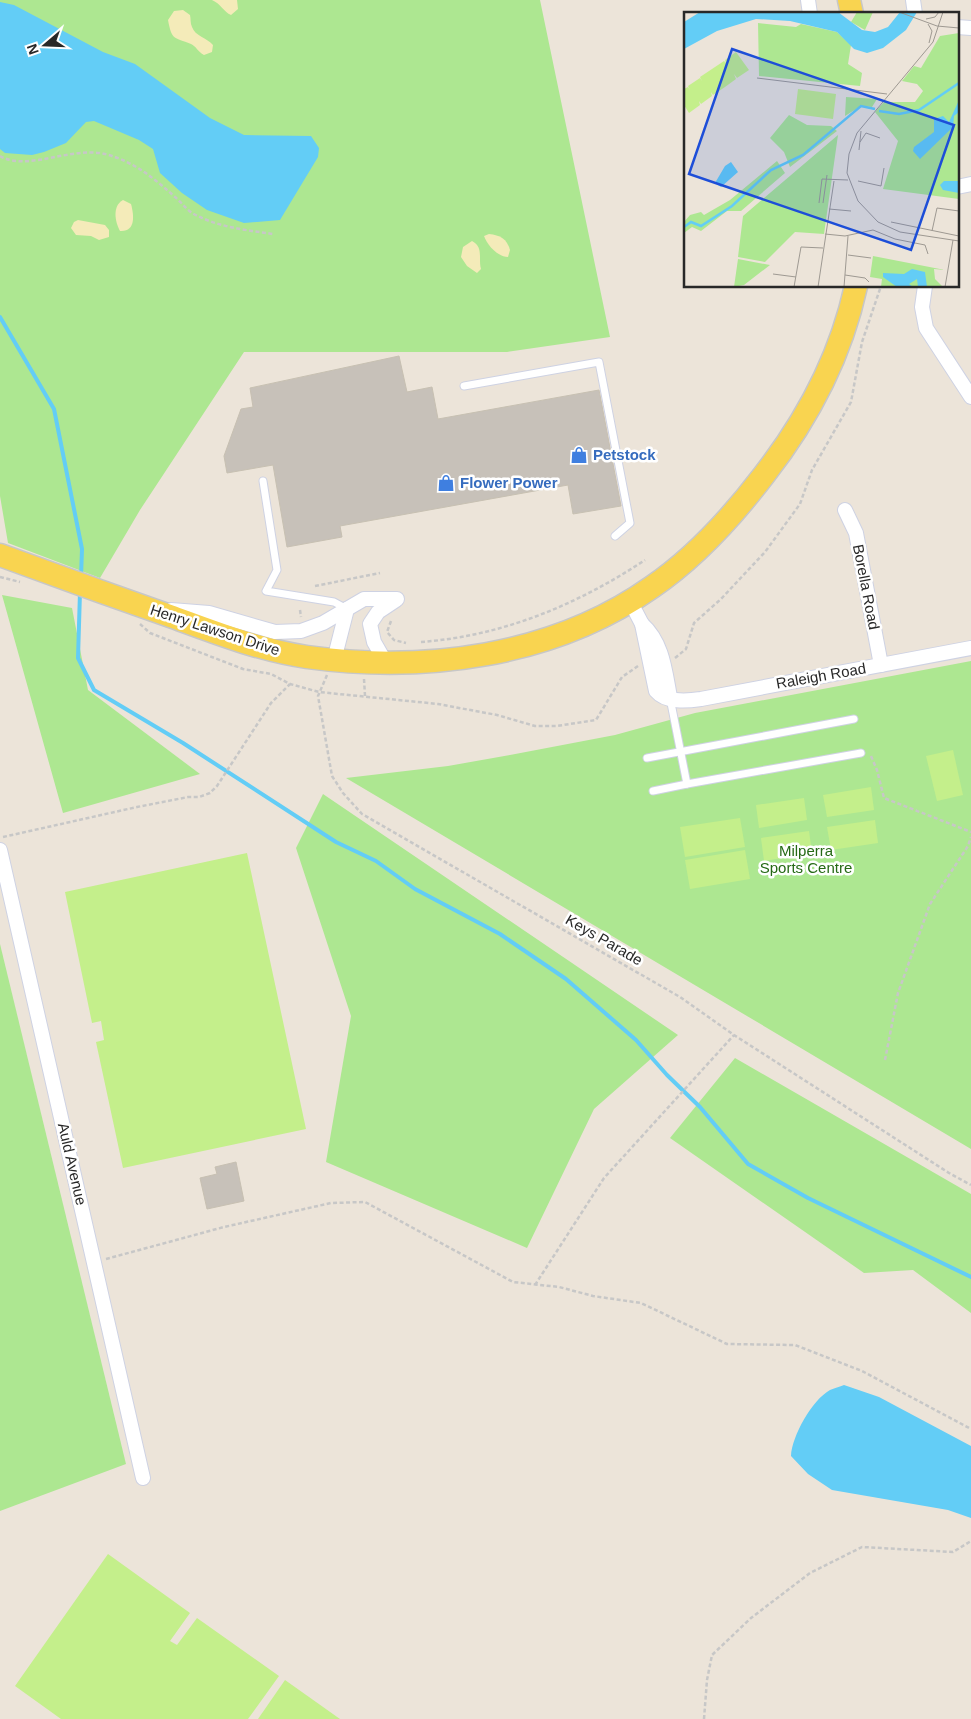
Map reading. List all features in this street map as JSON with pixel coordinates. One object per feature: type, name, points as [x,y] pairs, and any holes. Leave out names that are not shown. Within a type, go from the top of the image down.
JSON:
[{"type":"main road","name":"Henry Lawson Drive","points":[[0,555],[114,596],[141,613],[253,645],[287,653],[334,660],[386,663],[449,660],[504,650],[588,624],[662,581],[712,536],[745,499],[782,451],[807,412],[829,369],[846,323],[855,288]]},
{"type":"street","points":[[958,26],[971,28]]},
{"type":"street","points":[[958,187],[971,184]]},
{"type":"street","points":[[925,288],[922,308],[926,328],[971,397]]},
{"type":"street","name":"Borella Road","points":[[845,510],[856,533],[860,550],[881,665]]},
{"type":"street","points":[[141,613],[209,613],[275,632],[301,630],[323,623],[364,600],[397,599],[378,612],[370,624],[374,642],[386,663]]},
{"type":"street","points":[[630,601],[642,624],[653,685],[660,696],[670,698]]},
{"type":"street","points":[[334,660],[347,609]]},
{"type":"street","name":"Raleigh Road","points":[[670,698],[691,700],[971,648]]},
{"type":"street","name":"Auld Avenue","points":[[0,850],[143,1478]]},
{"type":"lane","points":[[464,386],[599,362],[630,523],[615,536]]},
{"type":"lane","points":[[263,480],[277,570],[266,591],[334,602],[347,609]]},
{"type":"lane","points":[[670,698],[687,784]]},
{"type":"lane","points":[[647,758],[854,719]]},
{"type":"lane","points":[[653,791],[860,753]]},
{"type":"path","points":[[0,156],[14,161],[27,161],[65,154],[90,152],[110,156],[135,165],[191,212],[231,228],[273,234]]},
{"type":"path","points":[[668,661],[686,649],[694,623],[721,599],[765,552],[800,504],[812,470],[851,402],[862,342],[880,288]]},
{"type":"path","points":[[397,617],[392,619],[387,632],[394,640],[404,643],[489,632],[553,610],[592,593],[645,560]]},
{"type":"path","points":[[315,586],[380,573]]},
{"type":"path","points":[[141,613],[142,628],[150,633],[243,669],[271,674],[290,684],[319,692],[438,704],[497,715],[536,726],[592,722],[598,718],[622,677],[631,669],[643,665]]},
{"type":"path","points":[[319,692],[334,660]]},
{"type":"path","points":[[364,679],[365,696]]},
{"type":"path","points":[[0,838],[137,807],[188,797],[199,797],[210,793],[217,786],[271,703],[290,684]]},
{"type":"path","name":"Keys Parade","points":[[319,692],[332,776],[342,793],[362,814],[680,997],[949,1174],[971,1185]]},
{"type":"path","points":[[860,753],[869,751],[872,762],[877,770],[884,798],[971,832]]},
{"type":"path","points":[[885,1060],[898,993],[930,904],[968,846],[971,837]]},
{"type":"path","points":[[535,1285],[604,1178],[734,1034]]},
{"type":"path","points":[[94,1261],[124,1256],[224,1227],[331,1203],[364,1202],[513,1282],[559,1287],[593,1296],[641,1303],[727,1344],[795,1345],[862,1371],[971,1429]]},
{"type":"path","points":[[704,1719],[707,1680],[712,1655],[751,1618],[810,1573],[862,1547],[953,1552],[971,1541]]},
{"type":"green space","points":[[0,0],[540,0],[610,337],[507,352],[244,352],[140,510],[100,578],[8,543],[0,496]]},
{"type":"green space","points":[[2,595],[72,608],[88,690],[200,774],[63,813]]},
{"type":"green space","name":"Milperra Sports Centre","points":[[971,661],[971,1149],[346,778],[448,766],[510,755],[615,735],[695,713]]},
{"type":"green space","points":[[953,750],[963,795],[937,801],[926,756]]},
{"type":"green space","points":[[871,787],[874,810],[827,817],[823,795]]},
{"type":"green space","points":[[323,794],[678,1035],[594,1109],[527,1248],[326,1162],[351,1016],[296,848]]},
{"type":"green space","points":[[804,798],[807,820],[759,828],[756,805]]},
{"type":"green space","points":[[740,818],[745,847],[685,857],[680,827]]},
{"type":"green space","points":[[875,820],[878,843],[831,850],[827,827]]},
{"type":"green space","points":[[809,831],[812,853],[764,861],[761,838]]},
{"type":"green space","points":[[745,850],[750,879],[690,889],[685,860]]},
{"type":"green space","points":[[247,853],[306,1129],[123,1168],[96,1042],[104,1040],[101,1021],[92,1023],[65,892]]},
{"type":"green space","points":[[0,944],[126,1464],[0,1511]]},
{"type":"green space","points":[[735,1058],[971,1194],[971,1313],[913,1270],[864,1273],[670,1138]]},
{"type":"green space","points":[[108,1554],[190,1613],[170,1641],[177,1645],[197,1618],[279,1676],[248,1719],[61,1719],[15,1686]]},
{"type":"green space","points":[[285,1680],[340,1719],[258,1719]]},
{"type":"sand","points":[[212,0],[237,0],[238,9],[231,15]]},
{"type":"sand","points":[[183,10],[190,15],[191,26],[196,33],[213,45],[212,52],[204,55],[193,45],[177,39],[173,35],[168,20],[174,11]]},
{"type":"sand","points":[[123,200],[131,204],[133,222],[129,229],[120,231],[115,214],[117,206]]},
{"type":"sand","points":[[78,220],[105,225],[109,230],[109,237],[99,240],[91,236],[76,235],[71,228],[74,222]]},
{"type":"sand","points":[[489,234],[497,235],[505,240],[510,250],[508,257],[500,255],[490,247],[484,236]]},
{"type":"sand","points":[[472,241],[478,246],[479,250],[481,269],[477,273],[467,266],[461,257],[463,247]]},
{"type":"water","points":[[0,2],[14,5],[103,52],[135,64],[210,118],[244,135],[311,136],[319,148],[318,157],[280,220],[244,223],[207,210],[182,193],[160,173],[153,149],[139,140],[94,121],[86,122],[66,143],[44,152],[32,155],[5,153],[0,149]]},
{"type":"water","points":[[844,1385],[879,1397],[971,1446],[971,1518],[948,1510],[832,1490],[808,1474],[791,1456],[799,1429],[810,1410],[823,1395],[830,1390]]},
{"type":"building","points":[[399,356],[407,392],[432,387],[438,419],[599,390],[621,506],[573,514],[568,485],[340,526],[342,537],[287,547],[273,465],[227,473],[224,456],[241,409],[253,407],[250,388]]},
{"type":"building","points":[[236,1162],[244,1201],[207,1209],[200,1178],[217,1174],[215,1167]]},
{"type":"waterway","points":[[0,317],[54,409],[82,549],[81,577]]},
{"type":"waterway","points":[[80,592],[78,658],[94,690],[183,743],[336,842],[376,861],[415,889],[500,934],[566,979],[636,1040],[667,1075],[700,1107],[748,1164],[808,1198],[971,1277]]},
{"type":"place","name":"Petstock","points":[[579,455]]},
{"type":"place","name":"Flower Power","points":[[446,483]]}]
